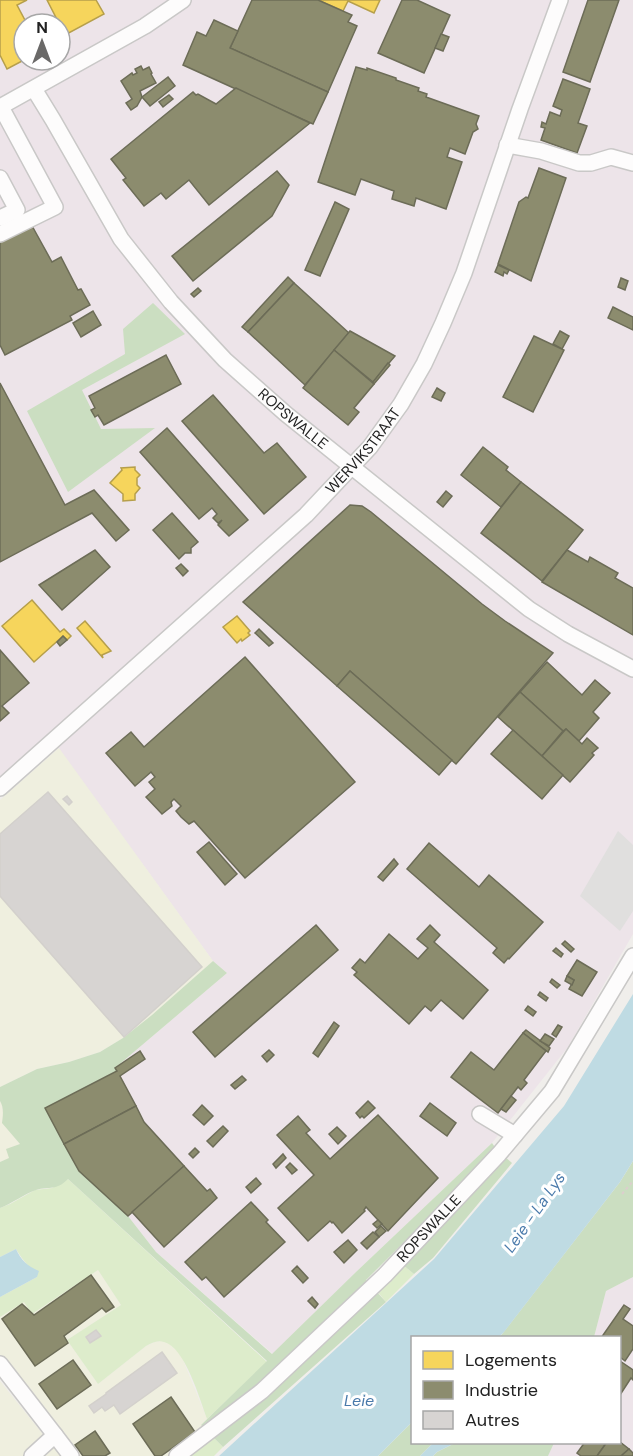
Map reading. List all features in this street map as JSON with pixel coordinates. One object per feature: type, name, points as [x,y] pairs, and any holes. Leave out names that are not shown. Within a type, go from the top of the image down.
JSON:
[{"type":"street","points":[[0,234],[55,207],[0,107],[145,26],[183,0]]},
{"type":"street","name":"WERVIKSTRAAT","points":[[0,788],[306,515],[370,447],[401,404],[424,364],[464,273],[507,145],[560,0]]},
{"type":"street","name":"ROPSWALLE","points":[[34,89],[122,239],[171,302],[225,360],[286,414],[529,609],[568,634],[633,669]]},
{"type":"street","points":[[507,145],[541,151],[579,163],[591,163],[611,157],[633,163]]},
{"type":"street","points":[[0,177],[16,210],[0,218]]},
{"type":"street","name":"ROPSWALLE","points":[[177,1456],[262,1391],[385,1275],[499,1154],[552,1091],[633,956]]},
{"type":"street","points":[[480,1114],[515,1135]]},
{"type":"street","points":[[0,1364],[71,1456]]},
{"type":"street","points":[[32,1456],[56,1435]]},
{"type":"path","points":[[622,1194],[633,1181]]},
{"type":"shaded area","points":[[0,0],[633,0],[633,934],[568,1047],[492,1143],[273,1354],[156,1252],[128,1216],[79,1171],[45,1108],[115,1068],[227,973],[213,961],[49,735],[0,778]]},
{"type":"shaded area","points":[[618,831],[633,845],[633,911],[620,931],[580,896]]},
{"type":"shaded area","points":[[633,1277],[633,1456],[548,1456],[554,1444],[621,1444],[621,1336],[594,1336],[606,1291]]},
{"type":"green space","points":[[153,303],[185,334],[82,390],[101,429],[155,428],[68,492],[27,411],[125,354],[123,329]]},
{"type":"green space","points":[[59,748],[213,961],[152,1015],[123,1038],[100,1052],[37,1069],[0,1087],[0,800]]},
{"type":"green space","points":[[213,961],[227,973],[115,1068],[117,1071],[45,1108],[79,1171],[128,1216],[156,1252],[272,1354],[492,1143],[497,1150],[366,1280],[386,1302],[223,1447],[201,1425],[267,1361],[68,1179],[56,1187],[32,1191],[0,1208],[0,1162],[9,1158],[6,1149],[20,1144],[2,1123],[0,1087],[37,1069],[100,1052],[123,1038],[152,1015]]},
{"type":"green space","points":[[0,1101],[3,1123],[20,1144],[10,1158],[0,1162]]},
{"type":"green space","points":[[504,1156],[512,1163],[433,1258],[414,1274],[403,1265]]},
{"type":"green space","points":[[633,1161],[633,1277],[606,1291],[594,1336],[501,1336],[620,1182]]},
{"type":"green space","points":[[68,1179],[267,1362],[207,1419],[196,1388],[179,1353],[164,1342],[146,1346],[98,1384],[67,1340],[121,1305],[98,1270],[32,1314],[24,1302],[0,1317],[0,1297],[37,1277],[16,1249],[0,1257],[0,1208],[35,1190],[52,1188]]},
{"type":"green space","points":[[403,1265],[414,1274],[386,1302],[377,1291]]},
{"type":"green space","points":[[98,1270],[121,1305],[67,1340],[98,1384],[146,1346],[155,1342],[162,1341],[170,1344],[181,1355],[207,1419],[201,1425],[205,1429],[169,1456],[37,1456],[56,1442],[0,1363],[0,1317],[24,1301],[32,1314]]},
{"type":"green space","points":[[0,1381],[46,1438],[28,1456],[0,1456]]},
{"type":"green space","points":[[411,1423],[411,1444],[432,1444],[420,1456],[378,1456]]},
{"type":"green space","points":[[213,1437],[223,1447],[214,1456],[186,1456]]},
{"type":"green space","points":[[453,1444],[554,1444],[548,1456],[433,1456]]},
{"type":"water","name":"Leie","points":[[633,994],[633,1161],[620,1182],[504,1332],[500,1336],[411,1336],[411,1423],[378,1456],[219,1456],[434,1259],[564,1106]]},
{"type":"water","points":[[16,1249],[25,1262],[39,1271],[37,1277],[0,1297],[0,1257]]},
{"type":"water","points":[[432,1444],[453,1444],[433,1456],[420,1456]]},
{"type":"building: Logements","points":[[0,0],[27,0],[17,5],[21,12],[12,12],[12,66],[7,69],[0,55]]},
{"type":"building: Logements","points":[[47,0],[96,0],[104,14],[72,31],[72,12],[53,12]]},
{"type":"building: Logements","points":[[318,0],[380,0],[374,13],[348,1],[343,11]]},
{"type":"building: Logements","points":[[135,467],[140,475],[137,478],[137,485],[140,488],[135,494],[135,500],[123,501],[123,494],[110,483],[122,470],[121,468]]},
{"type":"building: Logements","points":[[32,600],[60,632],[64,629],[71,636],[67,640],[63,636],[34,662],[2,626]]},
{"type":"building: Logements","points":[[237,616],[250,631],[248,633],[250,635],[237,643],[223,627]]},
{"type":"building: Logements","points":[[85,621],[111,651],[102,655],[103,658],[77,628]]},
{"type":"building: Industrie","points":[[252,0],[318,0],[352,15],[348,22],[357,26],[328,92],[230,48]]},
{"type":"building: Industrie","points":[[402,0],[417,0],[450,15],[424,73],[378,53]]},
{"type":"building: Industrie","points":[[588,0],[619,0],[590,82],[563,72]]},
{"type":"building: Industrie","points":[[214,20],[238,31],[230,48],[328,92],[313,124],[183,65],[197,32],[206,36]]},
{"type":"building: Industrie","points":[[441,34],[449,37],[443,51],[435,48]]},
{"type":"building: Industrie","points":[[141,66],[143,70],[149,67],[156,83],[140,91],[142,97],[137,106],[131,110],[126,103],[132,99],[121,81],[132,73],[133,75],[137,73],[135,69]]},
{"type":"building: Industrie","points":[[356,67],[367,70],[367,68],[396,78],[396,80],[419,88],[418,91],[427,94],[426,97],[479,116],[476,124],[478,129],[473,132],[465,154],[450,148],[447,157],[462,162],[446,209],[416,198],[414,206],[392,199],[394,191],[361,179],[355,195],[318,182]]},
{"type":"building: Industrie","points":[[168,77],[175,86],[150,106],[142,97]]},
{"type":"building: Industrie","points":[[563,79],[590,89],[578,123],[587,126],[577,153],[541,140],[545,128],[541,127],[542,122],[546,124],[550,112],[560,116],[562,110],[553,106]]},
{"type":"building: Industrie","points":[[236,88],[310,123],[209,205],[189,180],[166,199],[161,193],[144,206],[123,180],[126,178],[111,159],[193,92],[216,104]]},
{"type":"building: Industrie","points":[[169,95],[173,99],[163,107],[159,102]]},
{"type":"building: Industrie","points":[[539,168],[566,178],[531,281],[498,264],[519,202],[528,198]]},
{"type":"building: Industrie","points":[[277,171],[289,185],[272,216],[193,281],[172,256]]},
{"type":"building: Industrie","points":[[335,202],[349,209],[320,276],[305,270]]},
{"type":"building: Industrie","points":[[31,224],[52,262],[61,257],[78,290],[81,289],[90,305],[70,316],[72,320],[5,355],[0,345],[0,240]]},
{"type":"building: Industrie","points":[[498,265],[509,270],[507,274],[504,272],[503,276],[495,272]]},
{"type":"building: Industrie","points":[[288,277],[294,283],[248,332],[242,327]]},
{"type":"building: Industrie","points":[[621,278],[628,281],[625,290],[618,287]]},
{"type":"building: Industrie","points":[[294,283],[349,333],[305,385],[248,332]]},
{"type":"building: Industrie","points":[[198,288],[201,291],[194,297],[191,294]]},
{"type":"building: Industrie","points":[[613,307],[633,317],[633,330],[608,318]]},
{"type":"building: Industrie","points":[[93,311],[101,325],[81,337],[73,323]]},
{"type":"building: Industrie","points":[[350,331],[395,356],[373,382],[334,350]]},
{"type":"building: Industrie","points":[[560,331],[569,336],[562,349],[553,344]]},
{"type":"building: Industrie","points":[[534,336],[564,350],[533,412],[503,397]]},
{"type":"building: Industrie","points":[[334,350],[374,384],[354,408],[359,412],[348,425],[303,388]]},
{"type":"building: Industrie","points":[[166,355],[181,384],[104,425],[98,415],[95,417],[91,410],[95,408],[89,396]]},
{"type":"building: Industrie","points":[[388,363],[390,365],[374,384],[373,382]]},
{"type":"building: Industrie","points":[[0,383],[65,505],[94,490],[129,530],[116,541],[92,513],[0,562]]},
{"type":"building: Industrie","points":[[437,388],[445,393],[441,401],[432,397]]},
{"type":"building: Industrie","points":[[213,395],[264,453],[277,443],[306,477],[264,514],[182,421]]},
{"type":"building: Industrie","points":[[167,428],[248,520],[229,536],[218,525],[222,520],[218,523],[213,518],[217,514],[212,508],[199,519],[140,452]]},
{"type":"building: Industrie","points":[[483,447],[508,467],[506,470],[521,482],[501,507],[461,475]]},
{"type":"building: Industrie","points":[[521,482],[583,530],[542,581],[481,533]]},
{"type":"building: Industrie","points":[[446,491],[452,496],[443,507],[437,502]]},
{"type":"building: Industrie","points":[[350,505],[362,506],[371,512],[482,604],[553,653],[456,764],[350,671],[337,686],[243,602]]},
{"type":"building: Industrie","points":[[172,513],[198,542],[191,548],[191,553],[185,553],[179,559],[153,530]]},
{"type":"building: Industrie","points":[[95,550],[110,567],[62,610],[39,585]]},
{"type":"building: Industrie","points":[[567,550],[588,562],[590,557],[618,573],[615,578],[633,588],[633,635],[542,582]]},
{"type":"building: Industrie","points":[[181,564],[188,571],[183,576],[176,568]]},
{"type":"building: Industrie","points":[[259,629],[273,643],[269,646],[255,633]]},
{"type":"building: Industrie","points":[[63,636],[67,640],[60,646],[57,642]]},
{"type":"building: Industrie","points":[[0,650],[29,683],[2,706],[9,713],[0,721]]},
{"type":"building: Industrie","points":[[245,657],[355,782],[245,878],[194,821],[189,824],[181,817],[176,811],[181,806],[174,799],[171,802],[172,806],[162,814],[146,797],[155,789],[149,782],[155,777],[151,772],[135,786],[106,753],[131,732],[144,747]]},
{"type":"building: Industrie","points":[[547,662],[582,695],[595,680],[610,693],[593,712],[599,718],[579,741],[566,729],[563,731],[520,692]]},
{"type":"building: Industrie","points":[[350,671],[452,760],[439,775],[337,686]]},
{"type":"building: Industrie","points":[[520,692],[563,731],[542,756],[498,717]]},
{"type":"building: Industrie","points":[[566,729],[582,744],[587,738],[598,748],[570,782],[542,756]]},
{"type":"building: Industrie","points":[[513,730],[563,775],[542,799],[491,754]]},
{"type":"building: Industrie","points":[[209,842],[237,874],[225,885],[197,852]]},
{"type":"building: Industrie","points":[[429,843],[479,887],[489,875],[543,922],[504,963],[493,953],[497,948],[407,869]]},
{"type":"building: Industrie","points":[[394,859],[398,864],[383,881],[378,877]]},
{"type":"building: Industrie","points":[[316,925],[338,950],[215,1057],[193,1032]]},
{"type":"building: Industrie","points":[[430,925],[440,935],[434,942],[488,990],[463,1019],[441,1000],[431,1011],[425,1006],[409,1024],[354,975],[357,972],[352,968],[360,959],[365,963],[389,934],[418,959],[428,948],[417,939]]},
{"type":"building: Industrie","points":[[565,941],[574,949],[571,952],[562,944]]},
{"type":"building: Industrie","points":[[556,948],[563,954],[561,957],[553,951]]},
{"type":"building: Industrie","points":[[577,960],[597,972],[582,996],[569,989],[574,980],[567,976]]},
{"type":"building: Industrie","points":[[567,976],[574,980],[572,985],[565,981]]},
{"type":"building: Industrie","points":[[552,979],[560,985],[557,988],[550,982]]},
{"type":"building: Industrie","points":[[540,992],[548,998],[546,1001],[538,995]]},
{"type":"building: Industrie","points":[[528,1006],[536,1012],[533,1016],[525,1010]]},
{"type":"building: Industrie","points":[[334,1022],[339,1026],[318,1057],[313,1053]]},
{"type":"building: Industrie","points":[[558,1025],[562,1027],[556,1037],[552,1034]]},
{"type":"building: Industrie","points":[[526,1030],[550,1048],[548,1052],[523,1033]]},
{"type":"building: Industrie","points":[[523,1033],[546,1051],[524,1080],[527,1083],[521,1090],[518,1087],[498,1113],[451,1077],[471,1052],[494,1070]]},
{"type":"building: Industrie","points":[[545,1034],[554,1039],[549,1046],[540,1041]]},
{"type":"building: Industrie","points":[[269,1050],[274,1055],[267,1062],[262,1056]]},
{"type":"building: Industrie","points":[[140,1051],[145,1059],[120,1076],[136,1106],[64,1144],[45,1108],[117,1071],[115,1068]]},
{"type":"building: Industrie","points":[[242,1076],[246,1080],[235,1089],[231,1085]]},
{"type":"building: Industrie","points":[[511,1096],[516,1100],[506,1112],[501,1109]]},
{"type":"building: Industrie","points":[[368,1101],[375,1108],[364,1118],[362,1116],[360,1118],[356,1113]]},
{"type":"building: Industrie","points":[[430,1103],[456,1123],[447,1136],[420,1116]]},
{"type":"building: Industrie","points":[[202,1105],[213,1116],[204,1125],[193,1115]]},
{"type":"building: Industrie","points":[[136,1106],[144,1122],[184,1166],[128,1216],[79,1171],[64,1144]]},
{"type":"building: Industrie","points":[[378,1115],[438,1178],[388,1231],[366,1207],[365,1211],[342,1233],[330,1221],[308,1241],[278,1208],[314,1175],[277,1135],[298,1116],[310,1130],[306,1133],[330,1159]]},
{"type":"building: Industrie","points":[[223,1126],[228,1131],[213,1147],[207,1141]]},
{"type":"building: Industrie","points":[[337,1127],[346,1136],[338,1144],[329,1134]]},
{"type":"building: Industrie","points":[[195,1148],[199,1152],[193,1158],[189,1154]]},
{"type":"building: Industrie","points":[[283,1154],[286,1158],[276,1168],[273,1164]]},
{"type":"building: Industrie","points":[[290,1163],[297,1170],[292,1174],[286,1167]]},
{"type":"building: Industrie","points":[[184,1166],[207,1191],[210,1189],[217,1198],[164,1247],[132,1212]]},
{"type":"building: Industrie","points":[[256,1178],[261,1184],[251,1193],[246,1187]]},
{"type":"building: Industrie","points":[[251,1202],[285,1242],[224,1297],[206,1277],[202,1280],[185,1262]]},
{"type":"building: Industrie","points":[[378,1220],[382,1224],[377,1228],[373,1224]]},
{"type":"building: Industrie","points":[[381,1226],[386,1231],[379,1237],[375,1232]]},
{"type":"building: Industrie","points":[[373,1232],[379,1237],[367,1249],[361,1243]]},
{"type":"building: Industrie","points":[[348,1240],[357,1250],[344,1263],[334,1252]]},
{"type":"building: Industrie","points":[[297,1266],[308,1278],[303,1283],[292,1271]]},
{"type":"building: Industrie","points":[[91,1275],[114,1307],[106,1312],[102,1308],[64,1336],[68,1343],[35,1366],[2,1319],[22,1304],[34,1315]]},
{"type":"building: Industrie","points":[[312,1297],[318,1304],[315,1308],[308,1301]]},
{"type":"building: Industrie","points":[[624,1305],[630,1309],[623,1319],[633,1326],[633,1349],[625,1361],[621,1358],[621,1336],[602,1336]]},
{"type":"building: Industrie","points":[[73,1360],[91,1385],[57,1409],[39,1384]]},
{"type":"building: Industrie","points":[[621,1362],[633,1370],[633,1380],[631,1378],[621,1393]]},
{"type":"building: Industrie","points":[[171,1397],[195,1432],[161,1456],[155,1456],[133,1424]]},
{"type":"building: Industrie","points":[[95,1431],[110,1453],[105,1456],[83,1456],[75,1445]]},
{"type":"building: Industrie","points":[[621,1443],[629,1449],[621,1456],[597,1456],[606,1444]]},
{"type":"building: Industrie","points":[[584,1444],[606,1444],[597,1456],[581,1456],[577,1453]]},
{"type":"building: Industrie","points":[[629,1449],[633,1456],[621,1456]]},
{"type":"building: Autres","points":[[48,792],[202,967],[124,1037],[0,896],[0,834]]},
{"type":"building: Autres","points":[[67,796],[72,802],[69,805],[63,799]]},
{"type":"building: Autres","points":[[96,1330],[101,1336],[90,1343],[86,1337]]},
{"type":"building: Autres","points":[[162,1352],[177,1373],[120,1414],[114,1405],[105,1411],[102,1407],[94,1413],[89,1406]]},
{"type":"water label","name":"Leie - La Lys","points":[[534,1212]]}]
